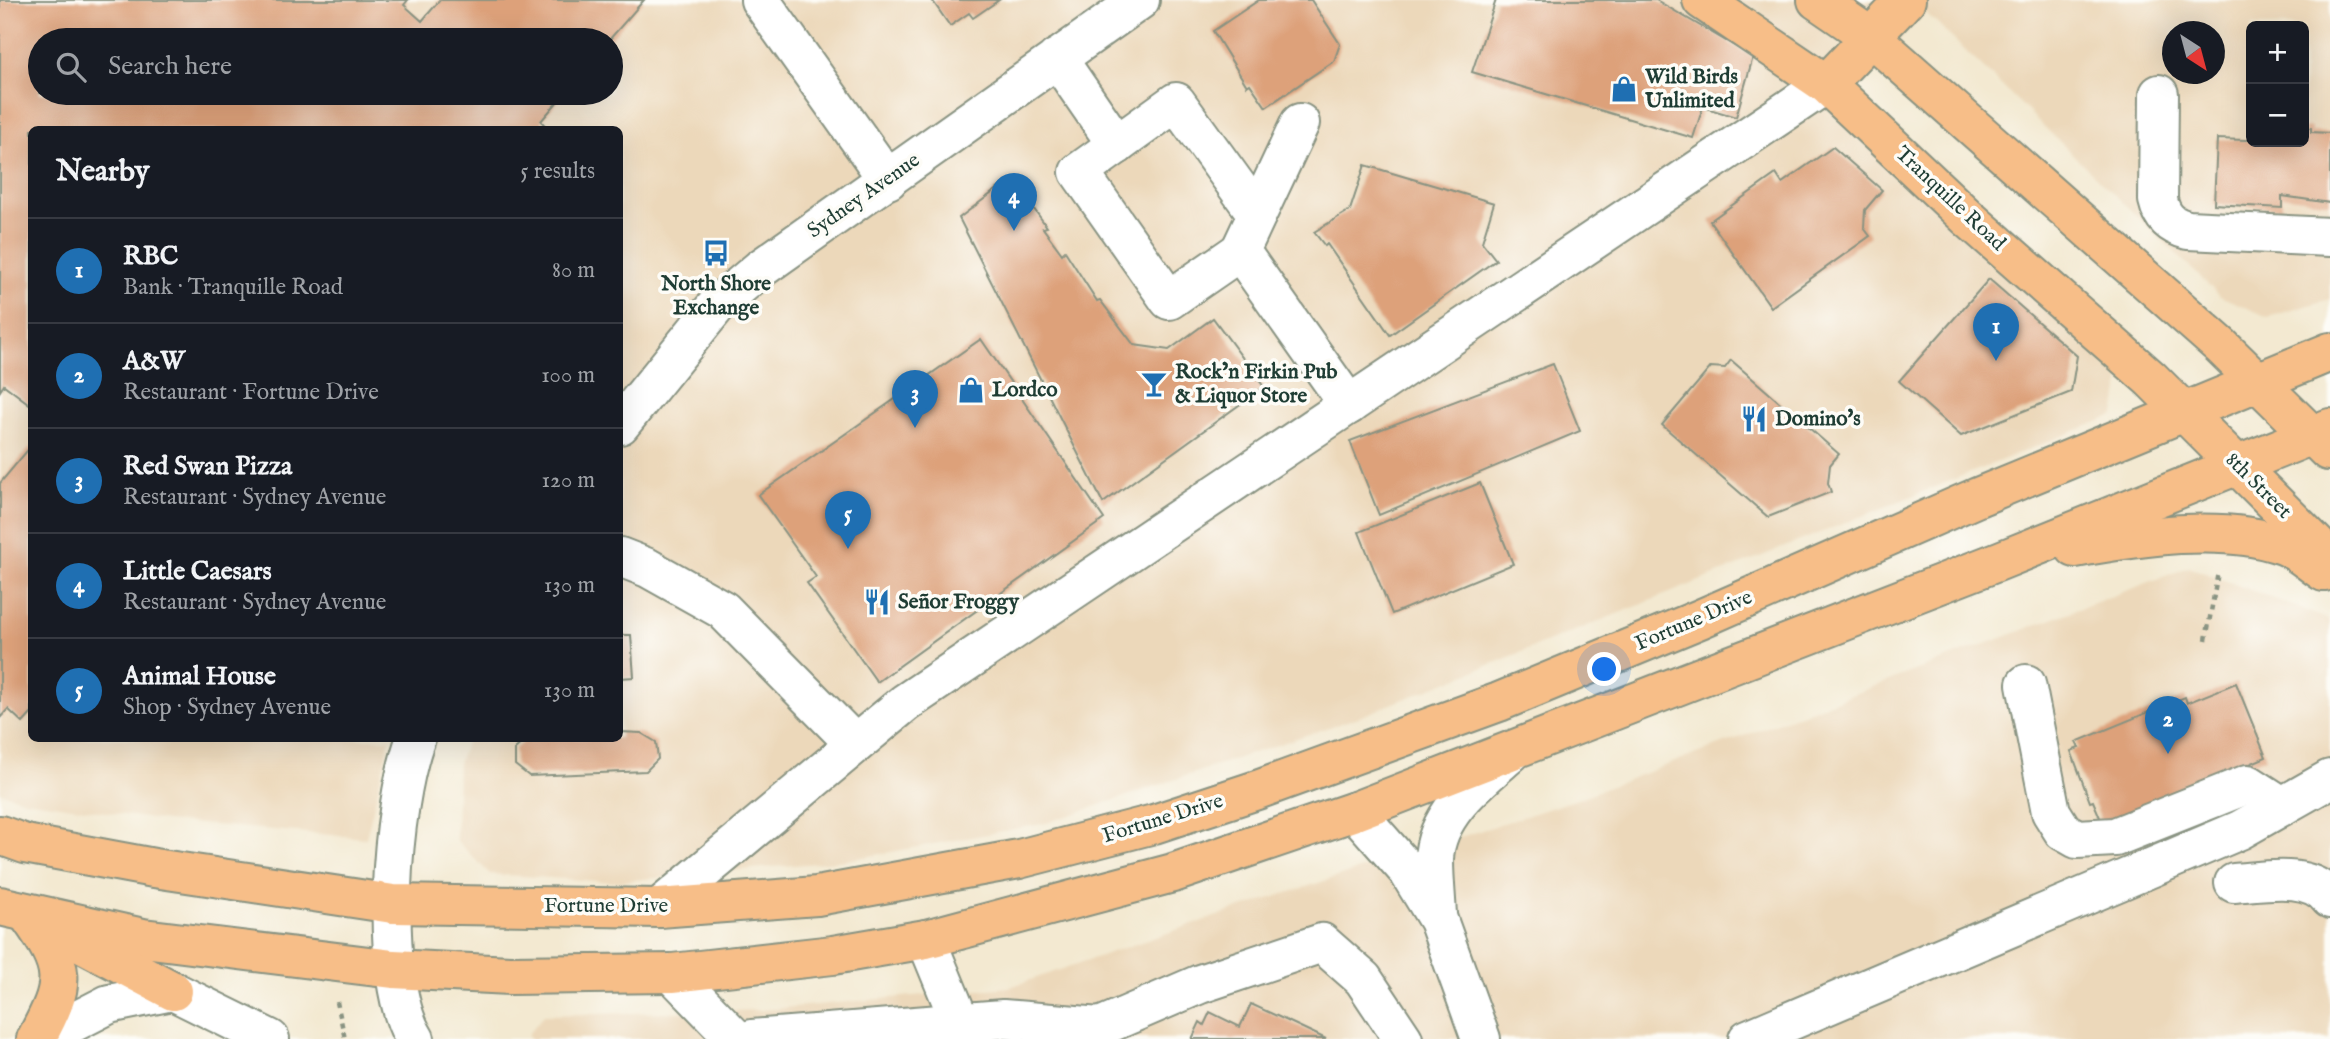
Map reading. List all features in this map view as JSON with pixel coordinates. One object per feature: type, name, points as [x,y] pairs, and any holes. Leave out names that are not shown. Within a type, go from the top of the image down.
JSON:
[{"type":"main road","name":"Tranquille Road","points":[[1702,0],[1826,84],[1967,217],[2132,361],[2186,413]]},
{"type":"main road","points":[[1817,0],[1871,37],[2324,439]]},
{"type":"main road","points":[[1826,84],[1906,0]]},
{"type":"main road","points":[[2258,382],[2330,352]]},
{"type":"main road","name":"Fortune Drive","points":[[0,835],[25,844],[154,868],[393,904],[659,908],[817,896],[1019,859],[1168,820],[1499,702],[1700,619],[1978,497],[2258,382]]},
{"type":"main road","name":"8th Street","points":[[2186,413],[2330,558]]},
{"type":"main road","points":[[14,910],[143,939],[393,969],[510,975],[672,973],[833,955],[926,939],[1173,873],[1355,811],[1511,753],[2237,465],[2324,439]]},
{"type":"main road","points":[[1997,562],[2130,539],[2224,534],[2284,546],[2330,576]]},
{"type":"main road","points":[[14,910],[173,991]]},
{"type":"main road","points":[[14,910],[54,950],[58,969],[55,1003],[38,1039]]},
{"type":"street","points":[[760,0],[888,180]]},
{"type":"street","name":"Sydney Avenue","points":[[623,421],[717,304],[760,269],[1140,0]]},
{"type":"street","points":[[1057,58],[1117,145]]},
{"type":"street","points":[[659,908],[905,702],[1826,84]]},
{"type":"street","points":[[2159,94],[2158,201],[2161,213],[2169,222],[2188,230],[2330,237]]},
{"type":"street","points":[[1257,214],[1176,102],[1079,172],[1170,300],[1240,251],[1300,123]]},
{"type":"street","points":[[1240,251],[1349,405]]},
{"type":"street","points":[[623,558],[648,568],[723,610],[855,744]]},
{"type":"street","points":[[2026,684],[2050,812],[2063,831],[2077,839],[2115,837],[2248,784],[2282,806]]},
{"type":"street","points":[[414,742],[408,759],[396,838],[393,969],[407,1026],[415,1039]]},
{"type":"street","points":[[1438,920],[1434,858],[1444,822],[1474,786],[1511,753]]},
{"type":"street","points":[[1748,1039],[2240,830],[2330,779]]},
{"type":"street","points":[[1355,811],[1408,871],[1438,920],[1481,1039]]},
{"type":"street","points":[[2234,883],[2294,879],[2325,891],[2330,899]]},
{"type":"street","points":[[926,939],[960,1022]]},
{"type":"street","points":[[752,1039],[1003,1019],[1098,1033],[1200,985],[1322,943],[1363,979],[1403,1039]]},
{"type":"street","points":[[672,973],[736,1039]]},
{"type":"street","points":[[38,1039],[109,1004],[173,991],[270,1039]]},
{"type":"path","points":[[335,995],[345,1039]]},
{"type":"shaded area","points":[[0,0],[2330,0],[2330,299],[2268,317],[2220,296],[1926,13],[1831,108],[2121,377],[2115,415],[1359,717],[1047,823],[848,860],[613,882],[490,874],[456,840],[458,763],[467,742],[623,742],[623,126],[28,126],[28,742],[389,742],[366,838],[166,821],[25,800],[0,792]]},
{"type":"shaded area","points":[[2189,567],[2330,620],[2330,1039],[529,1039],[528,1034],[544,1015],[762,1010],[1010,987],[1232,911],[1572,801]]},
{"type":"building","points":[[0,0],[408,0],[404,5],[422,21],[440,0],[644,0],[620,28],[28,28],[28,105],[555,105],[541,121],[545,126],[28,126],[28,403],[4,385],[0,391]]},
{"type":"building","points":[[932,0],[999,0],[973,18],[969,13],[950,26]]},
{"type":"building","points":[[1259,0],[1311,0],[1340,44],[1334,61],[1266,107],[1250,84],[1247,86],[1213,31]]},
{"type":"building","points":[[1496,0],[1656,0],[1753,57],[1736,117],[1703,107],[1693,138],[1472,72]]},
{"type":"building","points":[[2309,128],[2311,132],[2330,133],[2330,203],[2282,196],[2282,208],[2214,204],[2217,139],[2246,140],[2246,147],[2309,147]]},
{"type":"building","points":[[1833,147],[1882,190],[1865,210],[1864,228],[1870,236],[1771,307],[1710,221],[1776,174],[1782,183]]},
{"type":"building","points":[[1365,165],[1494,203],[1482,242],[1496,260],[1390,335],[1327,244],[1325,246],[1314,232],[1350,210]]},
{"type":"building","points":[[1008,181],[1028,207],[1031,205],[1047,227],[1043,228],[1062,254],[1065,251],[1097,301],[1100,300],[1134,345],[1169,350],[1213,318],[1264,387],[1103,503],[959,218]]},
{"type":"building","points":[[1989,279],[2077,356],[2071,392],[1961,436],[1899,381]]},
{"type":"building","points":[[981,339],[1104,519],[877,682],[807,583],[816,577],[758,495]]},
{"type":"building","points":[[1731,360],[1839,454],[1830,465],[1828,483],[1831,492],[1768,517],[1662,425],[1711,367],[1725,368]]},
{"type":"building","points":[[1553,364],[1580,431],[1379,515],[1350,441]]},
{"type":"building","points":[[28,450],[28,717],[23,723],[8,709],[0,718],[0,483]]},
{"type":"building","points":[[1480,483],[1513,564],[1392,614],[1359,532]]},
{"type":"building","points":[[623,635],[631,635],[634,677],[623,678]]},
{"type":"building","points":[[2236,683],[2266,757],[2104,827],[2093,801],[2090,802],[2071,751],[2079,748],[2076,742],[2185,697],[2187,703]]},
{"type":"building","points":[[623,732],[641,733],[656,742],[658,759],[646,771],[529,776],[515,765],[515,749],[523,742],[623,742]]},
{"type":"building","points":[[1251,1004],[1326,1039],[1192,1039],[1200,1022],[1204,1025],[1210,1012],[1240,1027]]},
{"type":"place","name":"Wild Birds Unlimited","points":[[1624,89]]},
{"type":"place","name":"Little Caesars","points":[[1014,231]]},
{"type":"place","name":"North Shore Exchange","points":[[716,253]]},
{"type":"place","name":"RBC","points":[[1996,361]]},
{"type":"place","name":"Rock’n Firkin Pub & Liquor Store","points":[[1154,384]]},
{"type":"place","name":"Lordco","points":[[971,390]]},
{"type":"place","name":"Domino's","points":[[1754,419]]},
{"type":"place","name":"Red Swan Pizza","points":[[915,428]]},
{"type":"place","name":"Animal House","points":[[848,549]]},
{"type":"place","name":"Señor Froggy","points":[[877,602]]},
{"type":"place","name":"A&W","points":[[2168,754]]}]
